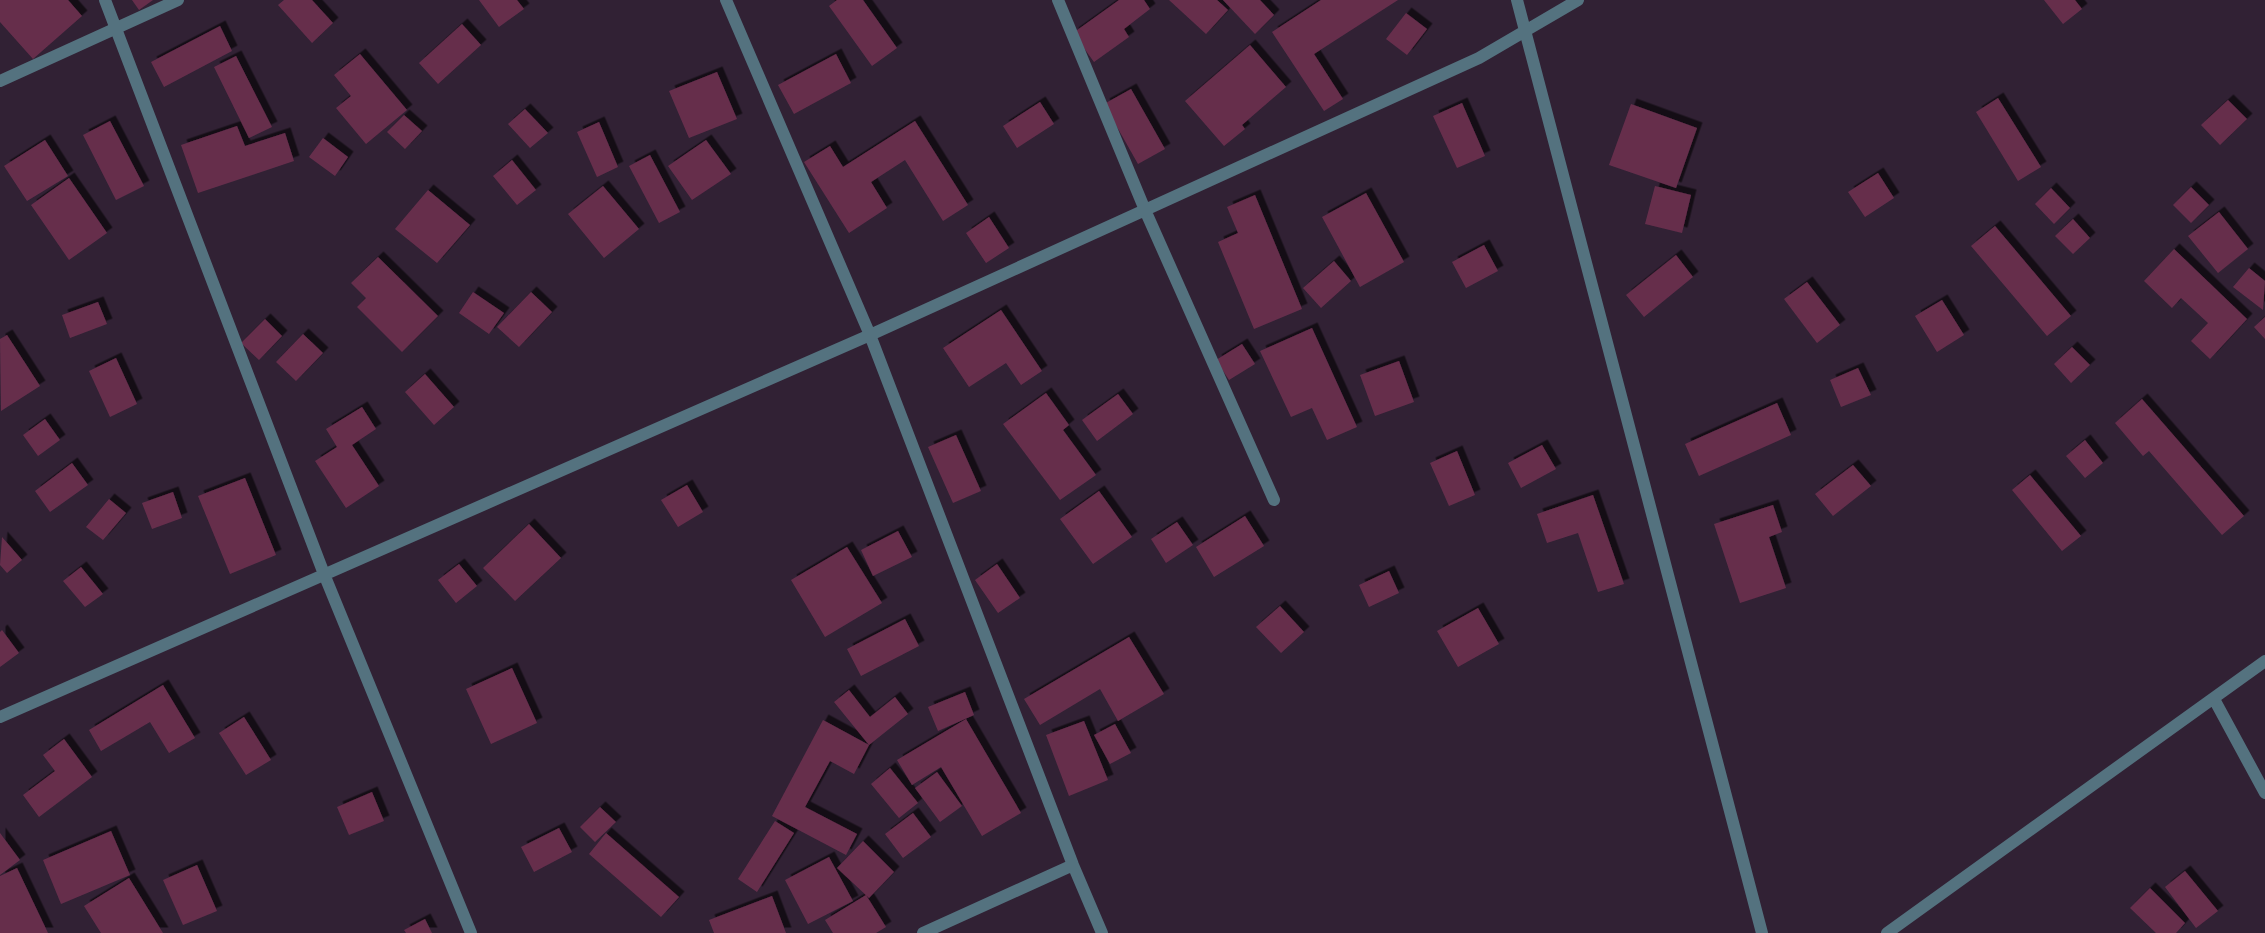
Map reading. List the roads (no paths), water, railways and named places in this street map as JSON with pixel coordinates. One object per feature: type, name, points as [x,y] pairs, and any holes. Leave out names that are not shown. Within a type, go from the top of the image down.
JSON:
[{"type":"street","points":[[105,0],[324,574],[471,933]]},
{"type":"street","points":[[0,81],[178,0]]},
{"type":"street","points":[[726,0],[870,335],[1073,865],[1102,933]]},
{"type":"street","points":[[1058,0],[1145,210],[1274,500]]},
{"type":"street","points":[[1517,0],[1527,30],[1762,933]]},
{"type":"street","points":[[0,717],[870,335],[1479,58],[1578,0]]},
{"type":"street","points":[[1887,933],[2265,661]]},
{"type":"street","points":[[2214,699],[2265,793]]},
{"type":"street","points":[[923,933],[1073,865]]}]
